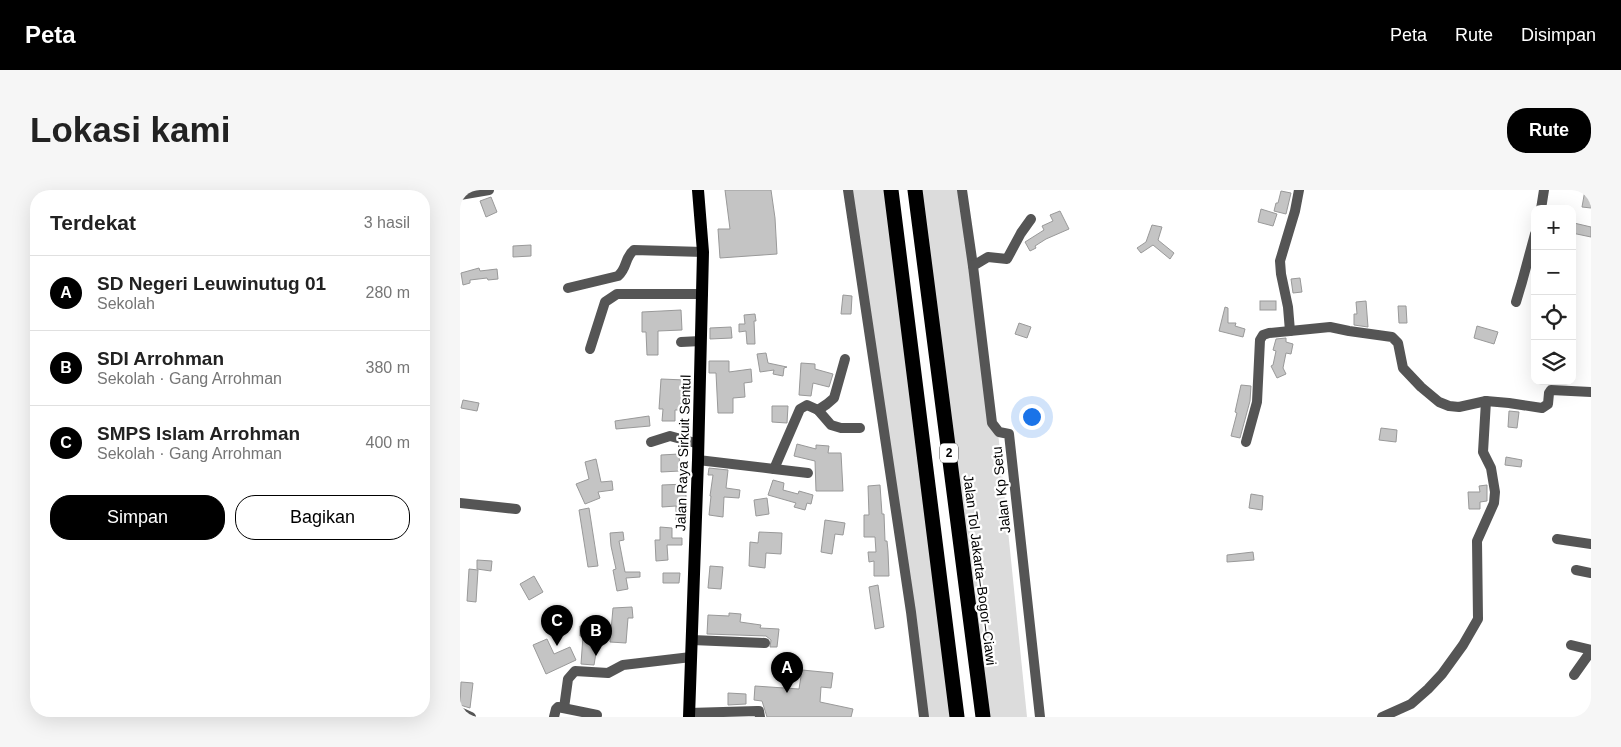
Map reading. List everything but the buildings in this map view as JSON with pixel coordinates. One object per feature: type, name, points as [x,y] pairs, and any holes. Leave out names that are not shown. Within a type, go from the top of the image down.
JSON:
[{"type":"highway","name":"2","points":[[892,190],[957,717]]},
{"type":"highway","name":"Jalan Tol Jakarta–Bogor–Ciawi","points":[[915,190],[983,717]]},
{"type":"main road","name":"Jalan Raya Sirkuit Sentul","points":[[689,715],[704,252],[698,190]]},
{"type":"street","points":[[460,195],[489,190]]},
{"type":"street","points":[[848,190],[911,612],[924,717]]},
{"type":"street","points":[[962,190],[972,266],[988,257],[1007,259],[1031,219]]},
{"type":"street","points":[[1542,205],[1544,190]]},
{"type":"street","points":[[1290,332],[1288,307],[1280,261],[1295,211],[1296,191]]},
{"type":"street","points":[[1516,302],[1531,248]]},
{"type":"street","points":[[568,288],[618,276],[624,270],[628,255],[634,250],[704,252]]},
{"type":"street","name":"Jalan Kp Setu","points":[[972,266],[992,423],[999,432],[1009,434],[1040,717]]},
{"type":"street","points":[[590,349],[605,302],[611,296],[618,294],[703,294]]},
{"type":"street","points":[[1246,442],[1257,402],[1260,340],[1263,335],[1269,333],[1330,327],[1392,337],[1398,343],[1403,368],[1439,402],[1449,406],[1459,407],[1486,402],[1542,408],[1548,404],[1551,390],[1591,392]]},
{"type":"street","points":[[681,342],[702,341]]},
{"type":"street","points":[[818,410],[834,398],[845,359]]},
{"type":"street","points":[[1382,717],[1411,704],[1428,689],[1442,674],[1463,645],[1478,619],[1477,542],[1494,503],[1495,492],[1491,468],[1483,452],[1486,402]]},
{"type":"street","points":[[774,469],[800,409],[807,405],[818,410],[832,425],[841,428],[860,428]]},
{"type":"street","points":[[650,442],[670,436],[699,444]]},
{"type":"street","points":[[698,460],[808,473]]},
{"type":"street","points":[[460,503],[516,510]]},
{"type":"street","points":[[1557,538],[1591,544]]},
{"type":"street","points":[[1576,570],[1591,573]]},
{"type":"street","points":[[692,640],[765,643]]},
{"type":"street","points":[[1571,644],[1591,651],[1574,675]]},
{"type":"street","points":[[564,708],[568,679],[575,671],[608,673],[623,665],[691,657]]},
{"type":"street","points":[[554,717],[557,708],[597,714],[596,717]]},
{"type":"street","points":[[689,715],[757,711],[760,717]]},
{"type":"street","points":[[460,712],[471,717]]},
{"type":"shaded area","points":[[848,190],[891,190],[957,717],[923,717]]},
{"type":"shaded area","points":[[915,190],[962,190],[998,432],[1027,717],[983,717]]},
{"type":"place","name":"SMPS Islam Arrohman","points":[[557,646]]},
{"type":"place","name":"SDI Arrohman","points":[[596,656]]},
{"type":"place","name":"SD Negeri Leuwinutug 01","points":[[787,693]]}]
